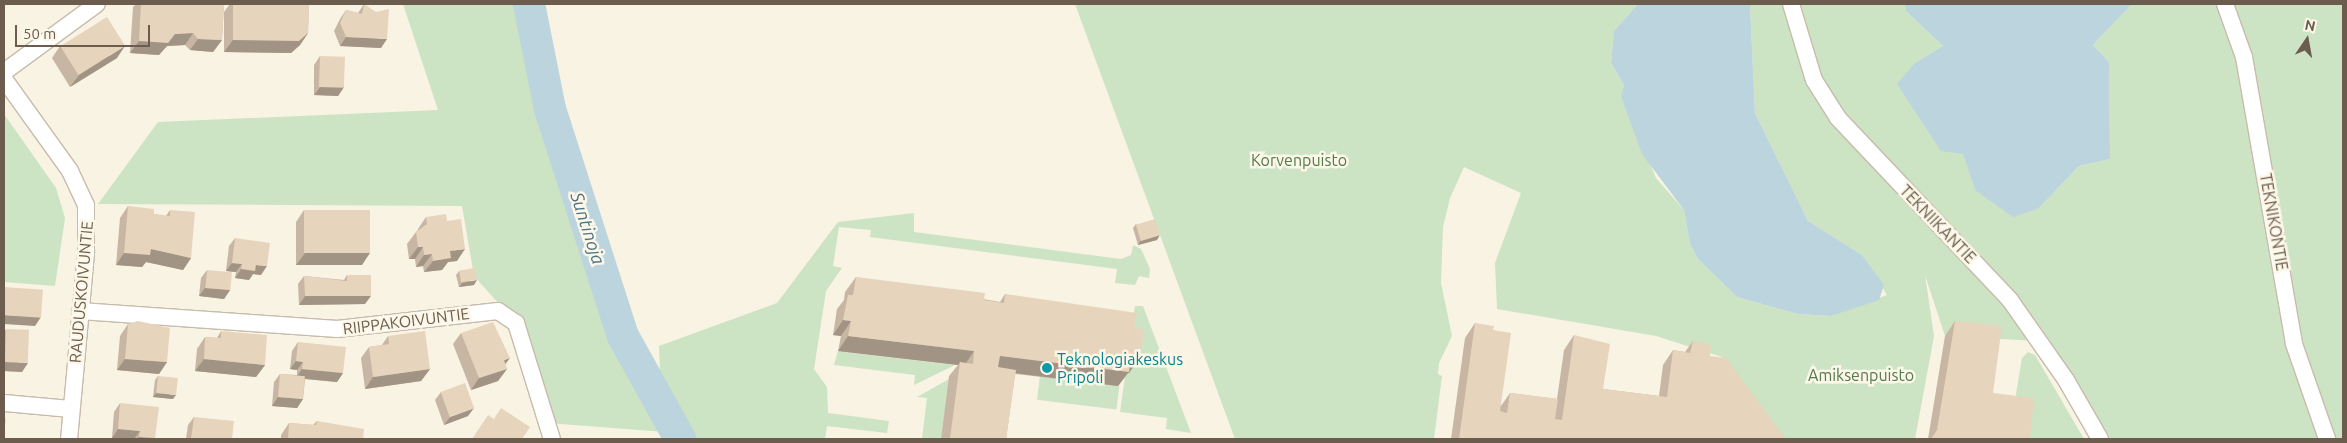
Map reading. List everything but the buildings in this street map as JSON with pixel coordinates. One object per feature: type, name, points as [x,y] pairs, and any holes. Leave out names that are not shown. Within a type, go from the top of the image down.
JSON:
[{"type":"street","points":[[4,72],[97,4]]},
{"type":"street","name":"TEKNIIKANTIE","points":[[1791,4],[1814,80],[1838,118],[2010,300],[2071,388],[2100,439]]},
{"type":"street","name":"TEKNIKONTIE","points":[[2225,4],[2244,57],[2294,344],[2327,439]]},
{"type":"street","name":"RAUDUSKOIVUNTIE","points":[[4,79],[70,171],[85,200],[86,253],[69,439]]},
{"type":"street","name":"RIIPPAKOIVUNTIE","points":[[80,311],[337,330],[498,311],[516,323],[552,439]]},
{"type":"street","points":[[4,403],[71,409]]},
{"type":"green space","points":[[403,4],[529,4],[550,109],[623,336],[677,433],[549,423],[516,323],[474,276],[462,206],[98,204],[158,122],[438,110]]},
{"type":"green space","points":[[1075,4],[1638,4],[1614,31],[1611,63],[1624,85],[1622,96],[1656,178],[1684,210],[1690,244],[1698,259],[1737,297],[1798,314],[1831,316],[1887,295],[1862,255],[1808,221],[1755,113],[1750,4],[1906,4],[1906,11],[1943,46],[1915,63],[1963,153],[1975,190],[2039,208],[2079,166],[2110,159],[2109,62],[2093,45],[2132,4],[2343,4],[2343,439],[2100,439],[2040,341],[1945,336],[1925,275],[1934,336],[1915,439],[1777,439],[1724,367],[1722,357],[1656,336],[1497,309],[1495,263],[1521,193],[1464,167],[1450,198],[1443,227],[1441,283],[1452,336],[1439,363],[1438,374],[1442,376],[1434,439],[1235,439]]},
{"type":"green space","points":[[4,114],[56,188],[65,218],[55,286],[4,282]]},
{"type":"green space","points":[[914,213],[914,232],[1121,259],[1131,255],[1133,245],[1141,249],[1150,269],[1149,278],[1139,276],[1135,285],[1115,283],[1117,269],[870,237],[871,230],[839,227],[833,266],[842,268],[826,291],[814,369],[827,387],[828,413],[889,421],[887,433],[827,426],[825,439],[696,439],[660,372],[659,346],[777,303],[838,222]]},
{"type":"green space","points":[[1135,306],[1143,306],[1191,433],[1166,429],[1167,418],[1120,412]]},
{"type":"green space","points":[[838,351],[955,365],[914,385],[915,375],[834,365]]},
{"type":"green space","points":[[2028,352],[2035,355],[2084,439],[2021,439],[2016,394],[2022,358]]},
{"type":"green space","points":[[1040,376],[1119,386],[1116,410],[1037,400]]},
{"type":"green space","points":[[949,379],[941,439],[922,439],[927,398],[917,397]]},
{"type":"water","points":[[1638,4],[1750,4],[1755,113],[1808,221],[1862,255],[1884,285],[1879,300],[1831,316],[1798,314],[1737,297],[1698,259],[1690,244],[1684,210],[1642,154],[1621,96],[1624,85],[1611,63],[1614,31]]},
{"type":"water","points":[[1906,4],[2132,4],[2093,45],[2109,62],[2110,159],[2079,166],[2039,208],[2013,217],[1975,190],[1963,154],[1941,151],[1897,84],[1915,63],[1943,46],[1906,11]]},
{"type":"waterway","name":"Suntinoja","points":[[529,4],[550,109],[623,336],[680,439]]},
{"type":"place","name":"Teknologiakeskus Pripoli","points":[[1047,368]]},
{"type":"park label","name":"Korvenpuisto","points":[[1299,160]]},
{"type":"park label","name":"Amiksenpuisto","points":[[1861,375]]}]
